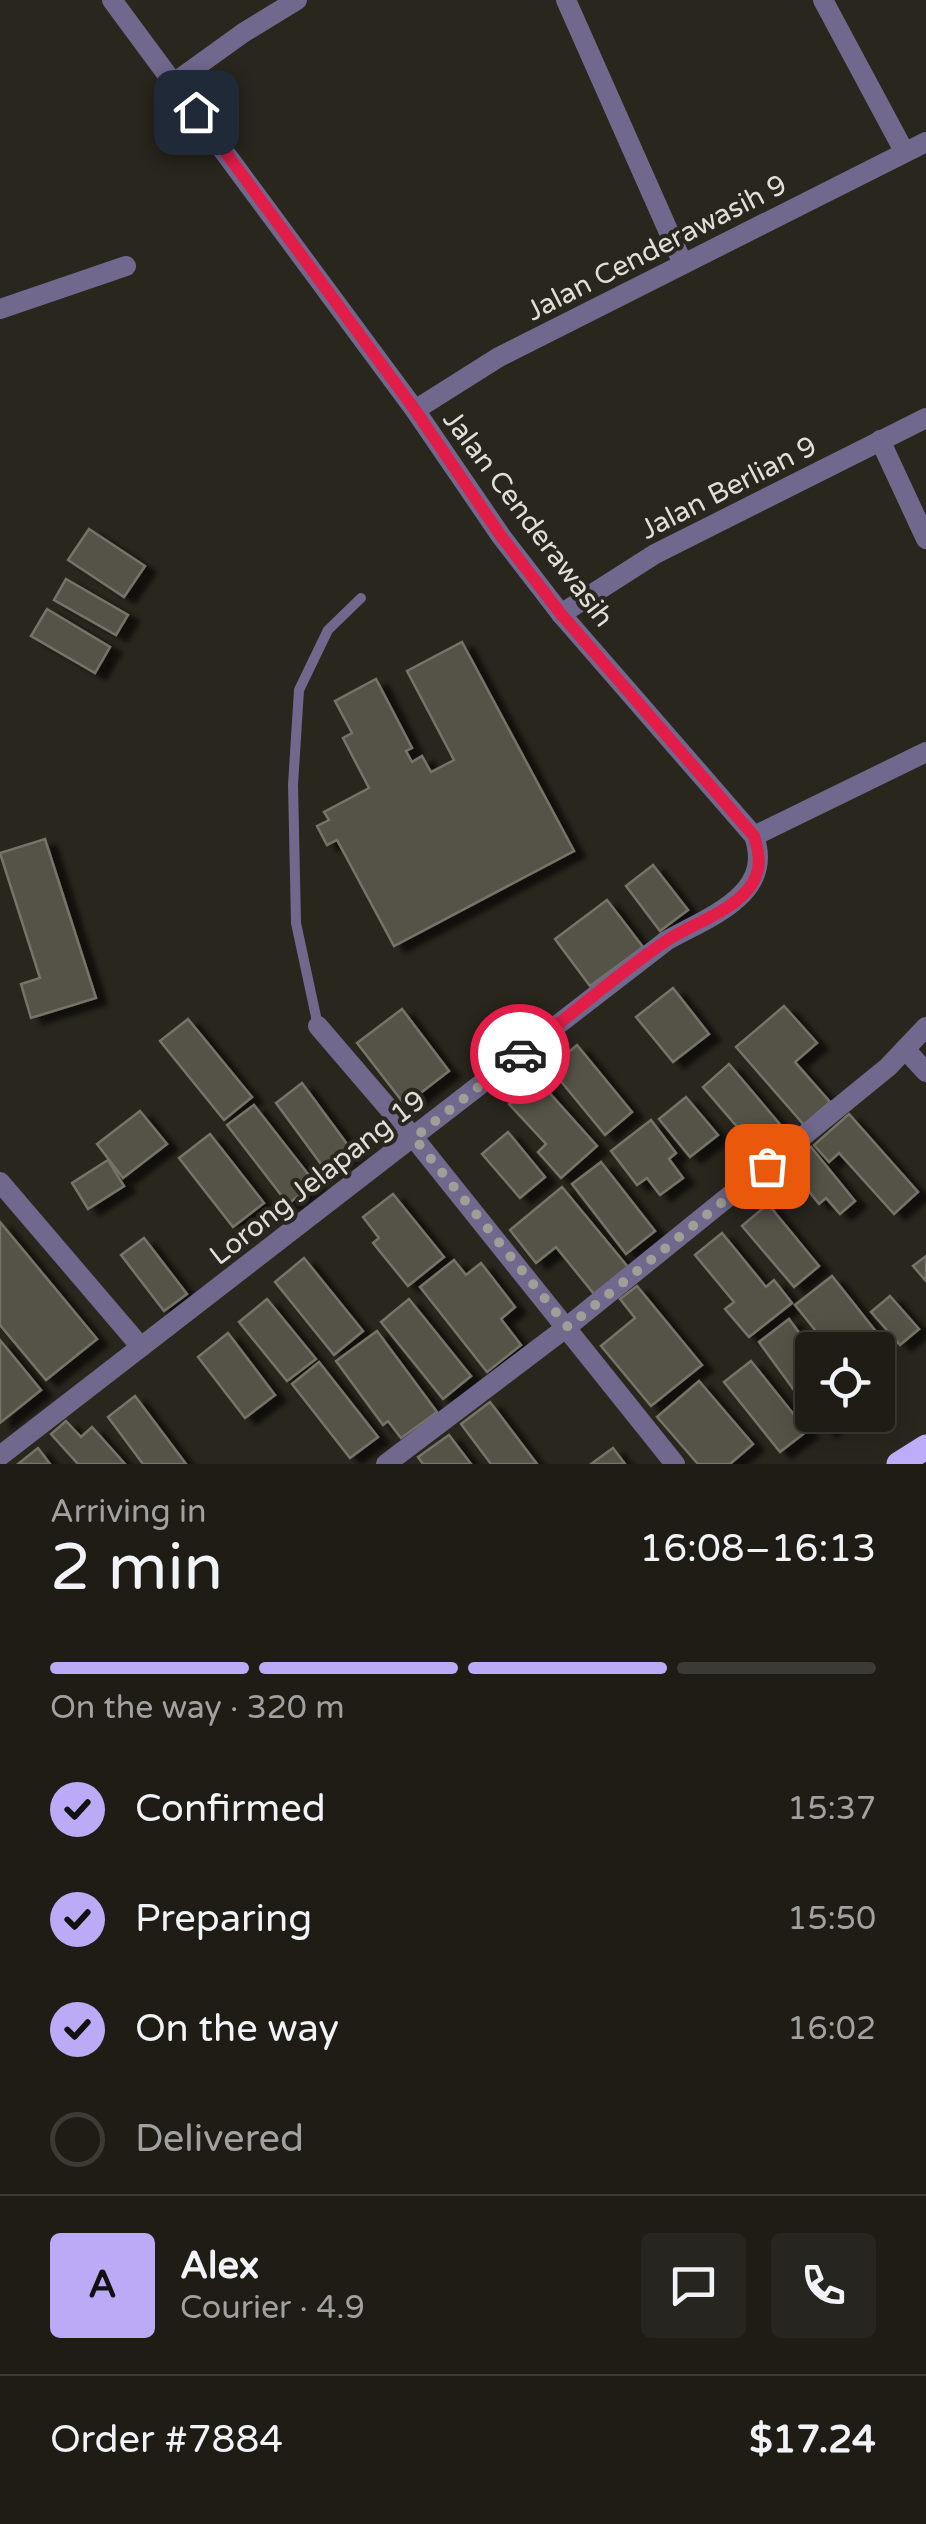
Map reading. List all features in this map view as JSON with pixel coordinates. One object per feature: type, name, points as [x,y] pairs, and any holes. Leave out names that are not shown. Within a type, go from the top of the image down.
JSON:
[{"type":"main road","points":[[899,1464],[926,1447]]},
{"type":"street","name":"Jalan Cenderawasih","points":[[112,0],[415,410],[501,536],[561,614],[754,836]]},
{"type":"street","points":[[175,82],[297,0]]},
{"type":"street","points":[[566,0],[683,264]]},
{"type":"street","points":[[823,0],[904,152]]},
{"type":"street","name":"Jalan Cenderawasih 9","points":[[415,410],[499,357],[926,142]]},
{"type":"street","points":[[0,309],[126,266]]},
{"type":"street","name":"Jalan Berlian 9","points":[[561,614],[655,554],[926,418]]},
{"type":"street","points":[[880,440],[926,539]]},
{"type":"street","points":[[754,836],[926,752]]},
{"type":"street","name":"Lorong Jelapang 19","points":[[0,1456],[666,941],[735,902],[758,872],[760,855],[754,836]]},
{"type":"street","points":[[318,1026],[414,1138],[675,1464]]},
{"type":"street","points":[[386,1464],[568,1327],[838,1108],[926,1026]]},
{"type":"street","points":[[905,1049],[926,1072]]},
{"type":"street","points":[[0,1182],[141,1348]]},
{"type":"lane","points":[[318,1026],[296,923],[293,785],[299,690],[328,630],[361,598]]},
{"type":"building","points":[[89,529],[145,566],[124,597],[68,560]]},
{"type":"building","points":[[66,579],[128,615],[116,635],[54,600]]},
{"type":"building","points":[[47,609],[110,647],[95,673],[31,636]]},
{"type":"building","points":[[462,642],[574,851],[394,946],[337,840],[327,845],[317,826],[329,820],[324,812],[369,788],[343,738],[352,733],[335,701],[376,679],[412,748],[406,751],[412,762],[422,756],[431,772],[454,760],[407,671]]},
{"type":"building","points":[[45,839],[96,998],[31,1018],[21,984],[40,978],[0,853]]},
{"type":"building","points":[[653,865],[688,910],[660,931],[626,886]]},
{"type":"building","points":[[607,900],[643,947],[590,986],[555,939]]},
{"type":"building","points":[[673,988],[709,1034],[673,1062],[636,1017]]},
{"type":"building","points":[[784,1006],[817,1043],[795,1062],[830,1102],[804,1125],[736,1047]]},
{"type":"building","points":[[402,1009],[449,1071],[405,1105],[357,1043]]},
{"type":"building","points":[[188,1019],[252,1097],[224,1120],[160,1041]]},
{"type":"building","points":[[577,1045],[632,1112],[605,1135],[550,1068]]},
{"type":"building","points":[[729,1064],[789,1135],[763,1157],[703,1087]]},
{"type":"building","points":[[537,1079],[597,1146],[561,1178],[538,1152],[546,1144],[509,1104]]},
{"type":"building","points":[[302,1083],[353,1152],[326,1171],[276,1103]]},
{"type":"building","points":[[686,1097],[718,1135],[690,1157],[659,1119]]},
{"type":"building","points":[[254,1105],[315,1183],[288,1204],[227,1125]]},
{"type":"building","points":[[140,1111],[167,1144],[123,1178],[97,1144]]},
{"type":"building","points":[[849,1114],[918,1192],[894,1214],[839,1153],[829,1162],[814,1145]]},
{"type":"building","points":[[651,1120],[676,1153],[669,1159],[683,1178],[660,1195],[647,1178],[637,1185],[611,1151]]},
{"type":"building","points":[[508,1132],[545,1177],[520,1198],[482,1154]]},
{"type":"building","points":[[210,1134],[264,1203],[233,1227],[179,1158]]},
{"type":"building","points":[[811,1147],[855,1201],[840,1214],[826,1198],[819,1204],[788,1165]]},
{"type":"building","points":[[108,1160],[124,1186],[88,1209],[72,1183]]},
{"type":"building","points":[[601,1162],[655,1231],[626,1254],[572,1184]]},
{"type":"building","points":[[562,1187],[628,1267],[594,1294],[556,1247],[536,1263],[510,1230]]},
{"type":"building","points":[[393,1194],[444,1257],[408,1286],[373,1243],[379,1238],[363,1217]]},
{"type":"building","points":[[768,1204],[819,1266],[794,1287],[742,1226]]},
{"type":"building","points":[[0,1222],[97,1339],[46,1380],[0,1325]]},
{"type":"building","points":[[722,1233],[766,1287],[774,1280],[792,1303],[749,1337],[725,1309],[734,1302],[695,1255]]},
{"type":"building","points":[[144,1238],[187,1294],[164,1311],[121,1255]]},
{"type":"building","points":[[926,1256],[926,1281],[913,1266]]},
{"type":"building","points":[[304,1258],[363,1331],[334,1355],[275,1282]]},
{"type":"building","points":[[454,1260],[466,1275],[481,1263],[515,1307],[501,1319],[521,1345],[487,1372],[420,1287]]},
{"type":"building","points":[[832,1276],[876,1332],[817,1332],[795,1305]]},
{"type":"building","points":[[637,1286],[702,1365],[651,1406],[601,1346],[635,1318],[620,1299]]},
{"type":"building","points":[[890,1296],[919,1329],[900,1345],[895,1332],[889,1332],[871,1312]]},
{"type":"building","points":[[267,1299],[316,1359],[287,1381],[239,1322]]},
{"type":"building","points":[[409,1299],[471,1376],[443,1399],[381,1322]]},
{"type":"building","points":[[789,1319],[799,1332],[795,1332],[795,1392],[759,1342]]},
{"type":"building","points":[[377,1331],[437,1412],[401,1438],[388,1421],[383,1425],[336,1361]]},
{"type":"building","points":[[228,1333],[275,1395],[245,1418],[198,1357]]},
{"type":"building","points":[[0,1340],[41,1390],[0,1423]]},
{"type":"building","points":[[751,1361],[795,1416],[795,1432],[806,1432],[780,1452],[724,1382]]},
{"type":"building","points":[[319,1362],[378,1437],[350,1458],[292,1384]]},
{"type":"building","points":[[699,1381],[753,1444],[730,1464],[698,1464],[657,1417]]},
{"type":"building","points":[[135,1396],[186,1464],[143,1464],[108,1417]]},
{"type":"building","points":[[490,1402],[537,1464],[491,1464],[461,1424]]},
{"type":"building","points":[[66,1421],[81,1437],[92,1427],[125,1464],[78,1464],[51,1434]]},
{"type":"building","points":[[449,1435],[471,1464],[423,1464],[418,1457]]},
{"type":"building","points":[[38,1448],[50,1464],[18,1464]]},
{"type":"building","points":[[613,1448],[625,1464],[591,1464]]},
{"type":"way so far","points":[[520,1054],[414,1138],[568,1327],[767,1166]]},
{"type":"route","points":[[196,112],[561,614],[754,836],[760,855],[758,872],[735,902],[666,941],[520,1054]]}]
